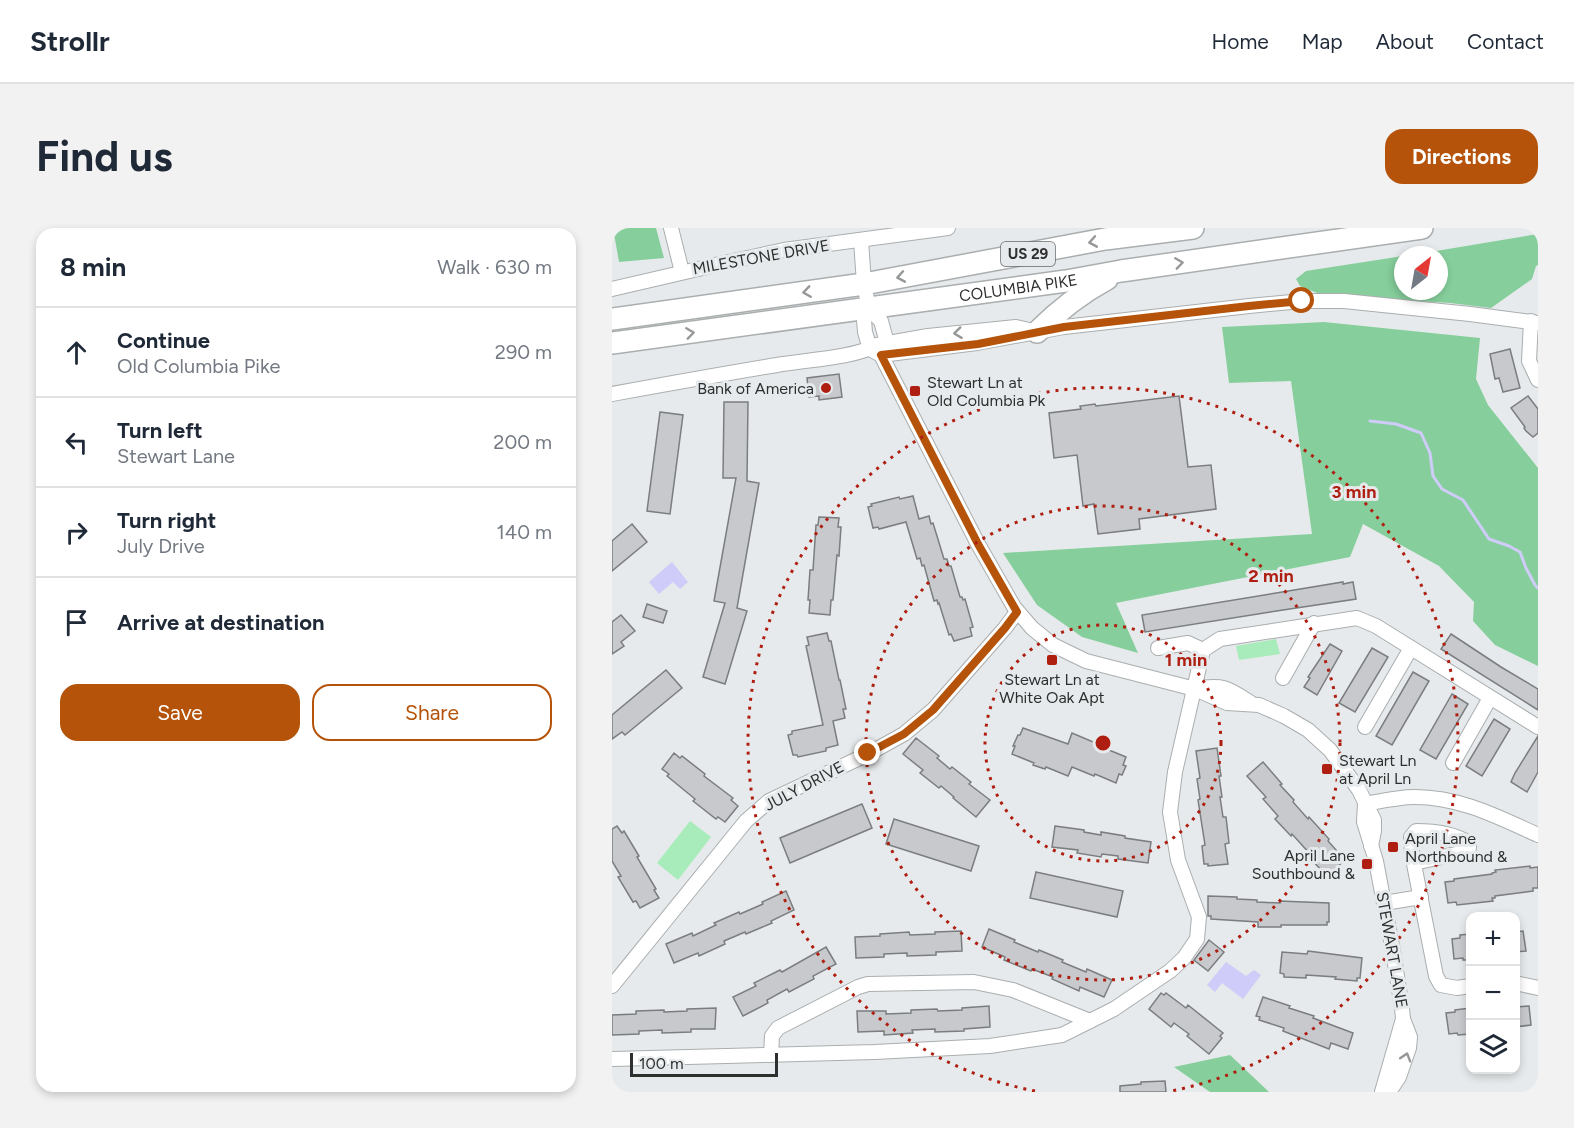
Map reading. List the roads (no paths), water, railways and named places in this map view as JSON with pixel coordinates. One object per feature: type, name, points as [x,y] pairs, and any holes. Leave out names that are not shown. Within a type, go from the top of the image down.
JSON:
[{"type":"highway","name":"COLUMBIA PIKE","points":[[612,318],[864,284],[1105,239],[1192,228]]},
{"type":"highway","name":"COLUMBIA PIKE","points":[[612,343],[869,309],[1422,228]]},
{"type":"highway","points":[[1043,326],[1063,294],[1067,258],[1064,247]]},
{"type":"highway","points":[[1043,326],[1083,292],[1121,271]]},
{"type":"street","points":[[671,228],[682,272]]},
{"type":"street","name":"MILESTONE DRIVE","points":[[612,289],[784,250],[948,228]]},
{"type":"street","name":"STEWART LANE","points":[[861,240],[864,284],[869,309],[864,320],[865,332],[879,349],[978,544],[1017,612],[1053,645],[1086,661],[1195,689],[1209,687],[1229,689],[1254,705],[1284,716],[1308,730],[1330,750],[1359,790],[1374,820],[1371,846],[1384,903],[1403,1019],[1410,1037],[1409,1048],[1399,1077],[1389,1092]]},
{"type":"street","points":[[612,394],[776,365],[842,356],[937,335],[1016,327],[1064,327],[1302,301],[1344,302],[1535,322],[1529,361],[1538,380]]},
{"type":"street","name":"JULY DRIVE","points":[[612,986],[746,821],[769,801],[904,734],[933,710],[1017,612]]},
{"type":"street","points":[[612,1059],[875,1052],[990,1046],[1062,1035],[1114,1009],[1170,971],[1184,958],[1197,939],[1199,917],[1178,860],[1170,812],[1175,772],[1203,650],[1220,639],[1357,618],[1376,626],[1538,727]]},
{"type":"street","points":[[1283,678],[1314,623]]},
{"type":"street","points":[[1158,648],[1188,643],[1203,650]]},
{"type":"street","points":[[1365,727],[1411,648]]},
{"type":"street","points":[[1453,763],[1490,698]]},
{"type":"street","points":[[1365,804],[1414,797],[1454,801],[1481,809],[1538,835]]},
{"type":"street","points":[[1414,863],[1436,976],[1442,985],[1457,988],[1466,987]]},
{"type":"street","points":[[1384,903],[1421,897]]},
{"type":"street","points":[[771,1054],[772,1036],[778,1028],[868,984],[974,982],[1013,990],[1090,1021]]},
{"type":"street","points":[[1520,984],[1538,988]]},
{"type":"street","name":"STEWART LANE","points":[[1382,1092],[1403,1019]]},
{"type":"water","points":[[672,562],[688,582],[680,589],[673,582],[659,594],[649,582]]},
{"type":"water","points":[[1226,962],[1246,976],[1254,970],[1261,975],[1243,999],[1222,983],[1215,992],[1207,985]]},
{"type":"waterway","points":[[1370,421],[1396,424],[1421,433],[1430,453],[1433,476],[1442,489],[1463,500],[1489,539],[1520,552],[1538,588]]},
{"type":"place","name":"Bank of America","points":[[826,388]]},
{"type":"place","name":"Stewart Ln at Old Columbia Pk","points":[[915,391]]},
{"type":"place","name":"Stewart Ln at White Oak Apt","points":[[1052,660]]},
{"type":"place","name":"Stewart Ln at April Ln","points":[[1327,769]]},
{"type":"place","name":"April Lane Northbound &","points":[[1393,847]]},
{"type":"place","name":"April Lane Southbound &","points":[[1367,864]]}]
